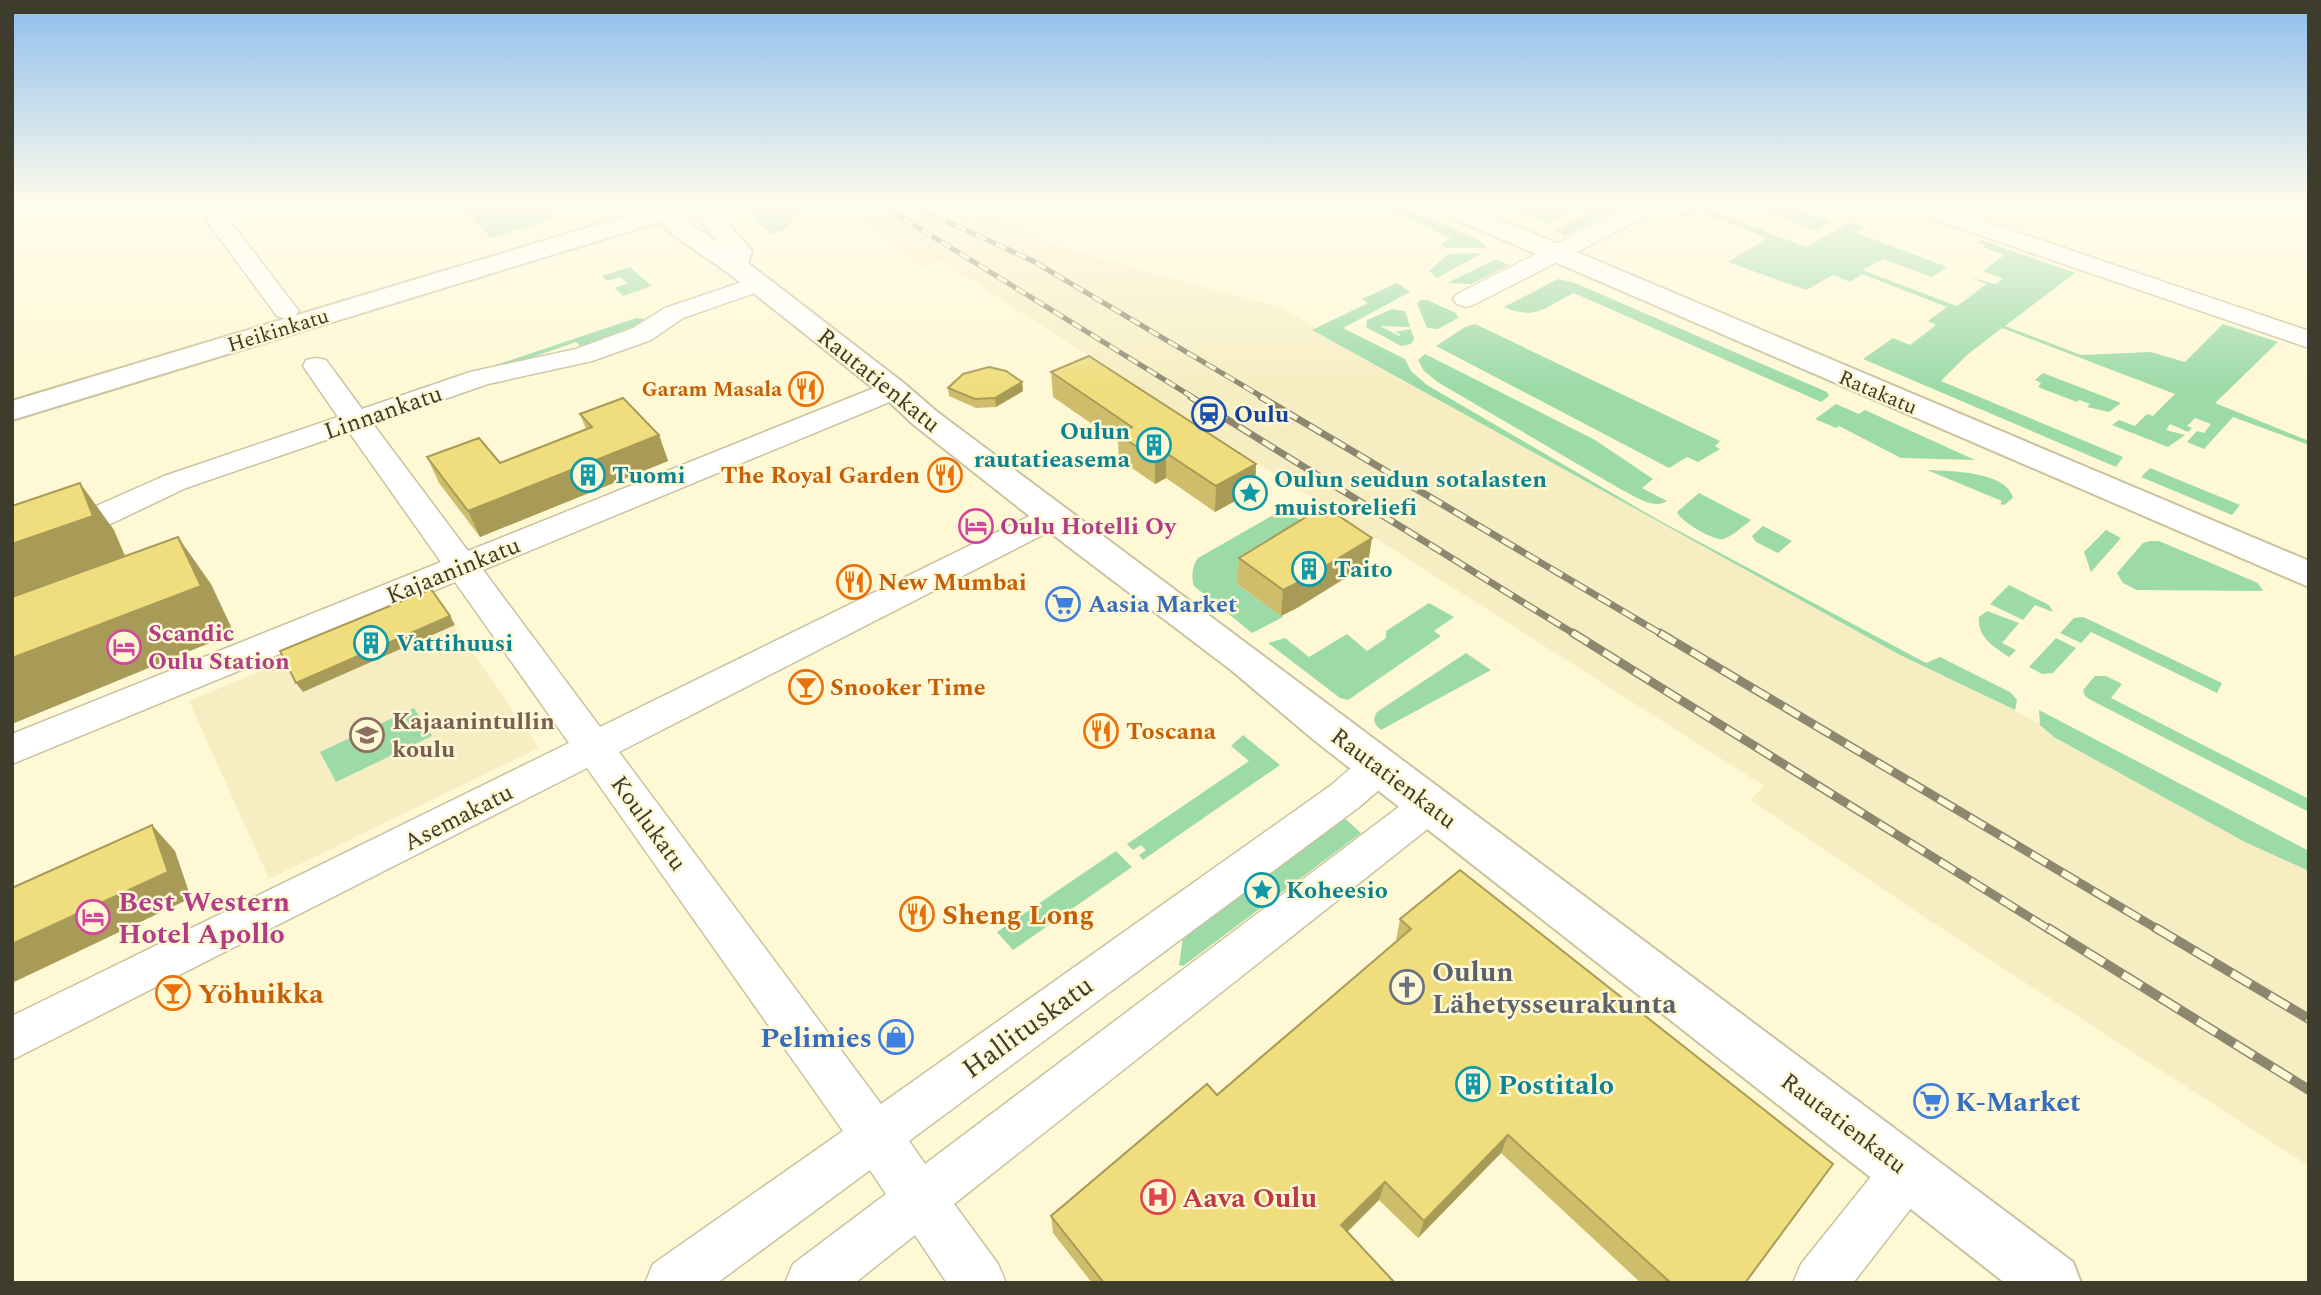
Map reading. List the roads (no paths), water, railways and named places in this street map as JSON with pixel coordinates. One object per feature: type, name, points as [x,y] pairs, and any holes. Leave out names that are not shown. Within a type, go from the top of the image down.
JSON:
[{"type":"street","points":[[253,267],[286,311]]},
{"type":"street","name":"Heikinkatu","points":[[12,393],[431,267]]},
{"type":"street","name":"Heikinkatu","points":[[12,411],[478,267]]},
{"type":"street","name":"Rautatienkatu","points":[[736,267],[1053,517],[1238,655],[2052,1283]]},
{"type":"street","points":[[745,267],[748,276]]},
{"type":"street","points":[[1466,299],[1529,267]]},
{"type":"street","name":"Ratakatu","points":[[1588,267],[2309,575]]},
{"type":"street","points":[[2097,267],[2309,340]]},
{"type":"street","name":"Linnankatu","points":[[12,555],[47,542],[175,482],[480,378],[583,355],[642,334],[674,313],[748,276]]},
{"type":"street","name":"Koulukatu","points":[[316,366],[876,1136],[978,1283]]},
{"type":"street","name":"Kajaaninkatu","points":[[12,750],[894,390]]},
{"type":"street","name":"Asemakatu","points":[[12,1039],[1053,517]]},
{"type":"street","name":"Hallituskatu","points":[[672,1283],[1241,873],[1380,767]]},
{"type":"street","points":[[811,1283],[1430,805]]},
{"type":"street","points":[[1820,1283],[1908,1171]]},
{"type":"railway","points":[[983,267],[1194,398]]},
{"type":"railway","points":[[1044,267],[1264,398]]},
{"type":"railway","points":[[1191,397],[1576,635]]},
{"type":"railway","points":[[1261,397],[1663,635]]},
{"type":"railway","points":[[1573,633],[2050,930]]},
{"type":"railway","points":[[1660,633],[2159,930]]},
{"type":"railway","points":[[2048,928],[2309,1090]]},
{"type":"railway","points":[[2156,928],[2309,1019]]},
{"type":"place","name":"Garam Masala","points":[[806,389]]},
{"type":"place","name":"Oulu","points":[[1209,414]]},
{"type":"place","name":"Oulun rautatieasema","points":[[1154,445]]},
{"type":"place","name":"Tuomi","points":[[588,475]]},
{"type":"place","name":"The Royal Garden","points":[[945,475]]},
{"type":"place","name":"Oulun seudun sotalasten muistoreliefi","points":[[1250,493]]},
{"type":"place","name":"Oulu Hotelli Oy","points":[[976,526]]},
{"type":"place","name":"Taito","points":[[1309,569]]},
{"type":"place","name":"New Mumbai","points":[[854,582]]},
{"type":"place","name":"Aasia Market","points":[[1063,604]]},
{"type":"place","name":"Vattihuusi","points":[[371,643]]},
{"type":"place","name":"Scandic Oulu Station","points":[[124,647]]},
{"type":"place","name":"Snooker Time","points":[[806,687]]},
{"type":"place","name":"Toscana","points":[[1101,731]]},
{"type":"place","name":"Kajaanintullin koulu","points":[[367,735]]},
{"type":"place","name":"Koheesio","points":[[1262,890]]},
{"type":"place","name":"Sheng Long","points":[[917,914]]},
{"type":"place","name":"Best Western Hotel Apollo","points":[[93,917]]},
{"type":"place","name":"Oulun Lähetysseurakunta","points":[[1407,987]]},
{"type":"place","name":"Yöhuikka","points":[[173,993]]},
{"type":"place","name":"Pelimies","points":[[896,1037]]},
{"type":"place","name":"Postitalo","points":[[1473,1084]]},
{"type":"place","name":"K-Market","points":[[1931,1101]]},
{"type":"place","name":"Aava Oulu","points":[[1158,1197]]}]
